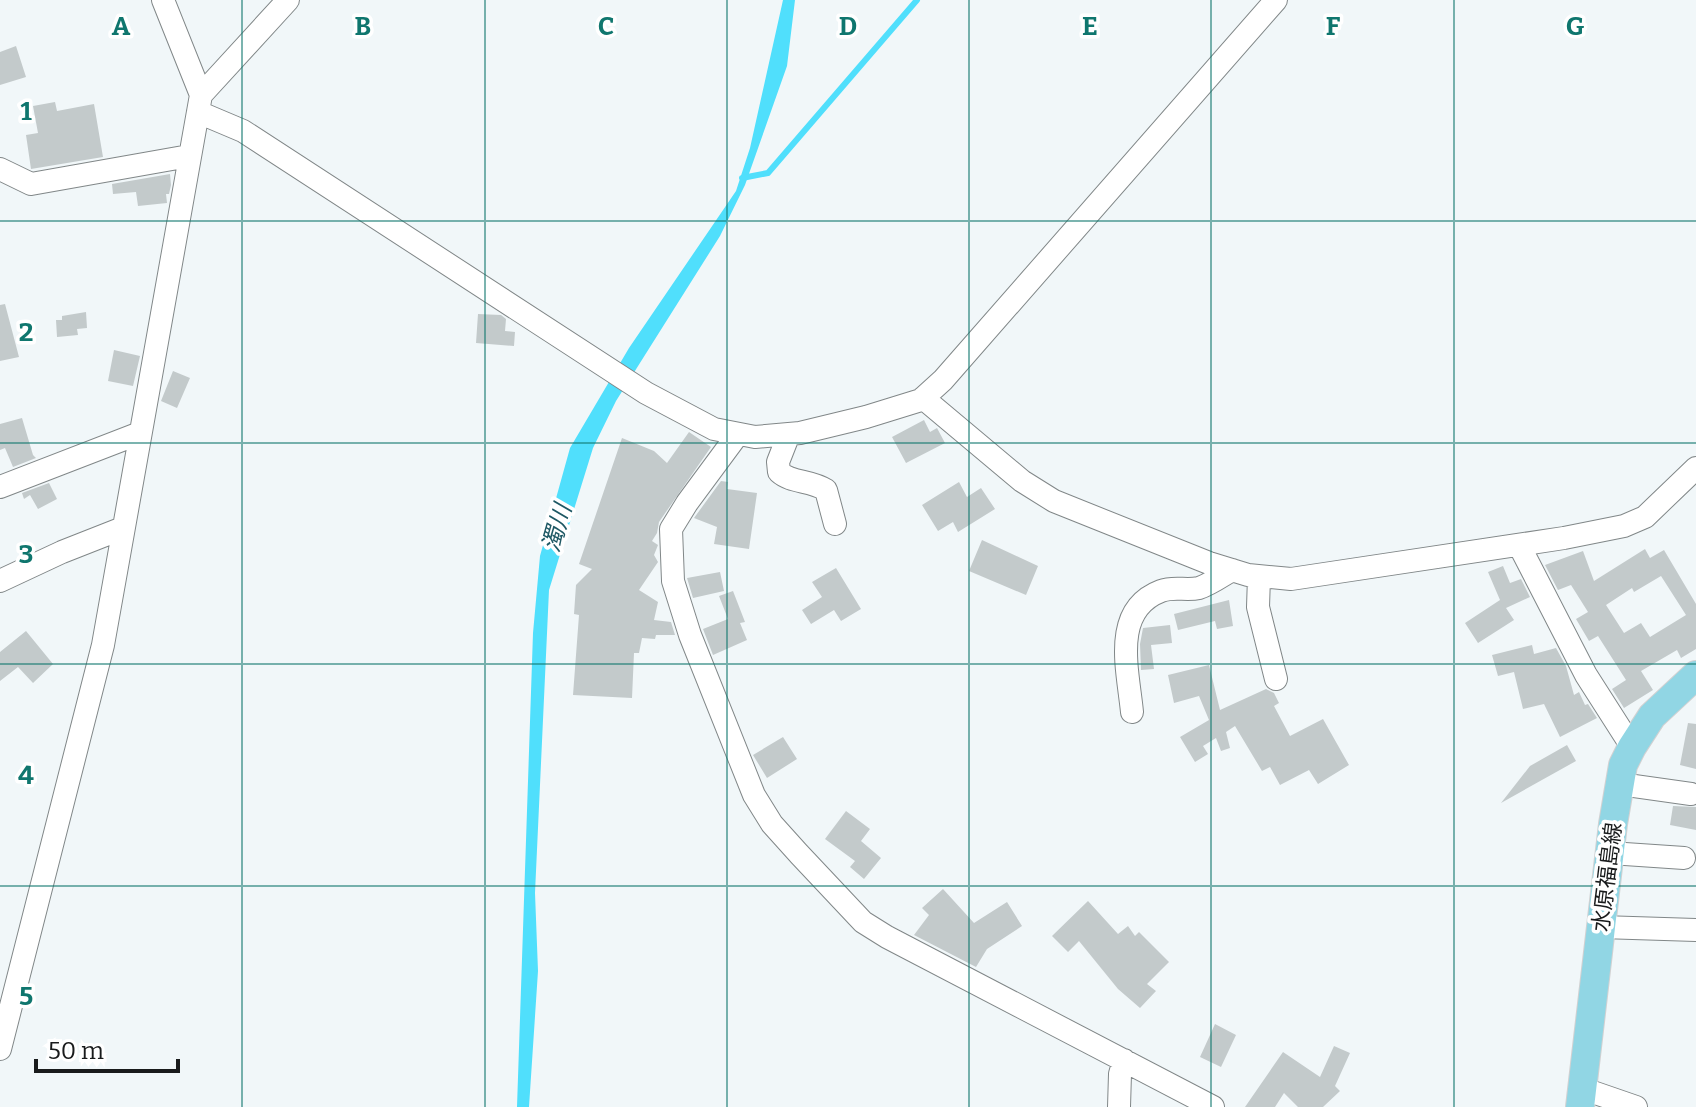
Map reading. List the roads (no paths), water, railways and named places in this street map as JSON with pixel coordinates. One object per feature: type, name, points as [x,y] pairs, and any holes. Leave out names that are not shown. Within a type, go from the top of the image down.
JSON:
[{"type":"main road","name":"水原福島線","points":[[1581,1098],[1623,765],[1652,716],[1696,675]]},
{"type":"street","points":[[0,1049],[103,645],[199,103],[163,0]]},
{"type":"street","points":[[199,103],[288,0]]},
{"type":"street","points":[[199,103],[646,393],[714,429],[755,437],[789,434],[866,417],[923,398],[943,380],[1276,0]]},
{"type":"street","points":[[0,169],[31,184],[189,156]]},
{"type":"street","points":[[923,398],[1022,481],[1054,501],[1232,570],[1259,577],[1291,579],[1564,538],[1635,521],[1659,506],[1696,468]]},
{"type":"street","points":[[0,487],[140,433]]},
{"type":"street","points":[[738,434],[671,529],[673,581],[690,635],[754,795],[772,824],[863,922],[899,944],[1213,1107]]},
{"type":"street","points":[[789,434],[778,462],[779,472],[788,479],[813,482],[826,490],[835,524]]},
{"type":"street","points":[[0,581],[123,528]]},
{"type":"street","points":[[1519,545],[1586,675],[1632,747]]},
{"type":"street","points":[[1132,712],[1126,649],[1128,621],[1137,608],[1161,591],[1198,588],[1232,570]]},
{"type":"street","points":[[1259,577],[1258,607],[1276,679]]},
{"type":"street","points":[[1620,784],[1691,794]]},
{"type":"street","points":[[1610,853],[1684,858]]},
{"type":"street","points":[[1601,927],[1696,930]]},
{"type":"street","points":[[1119,1107],[1120,1074],[1124,1060]]},
{"type":"street","points":[[1581,1098],[1636,1107]]},
{"type":"water","name":"濁川","points":[[783,0],[795,0],[787,66],[745,185],[720,236],[616,401],[593,448],[549,590],[535,893],[538,971],[529,1107],[517,1107],[533,633],[540,556],[570,448],[629,348],[736,191],[750,148]]},
{"type":"waterway","points":[[742,178],[768,173],[917,0]]}]
